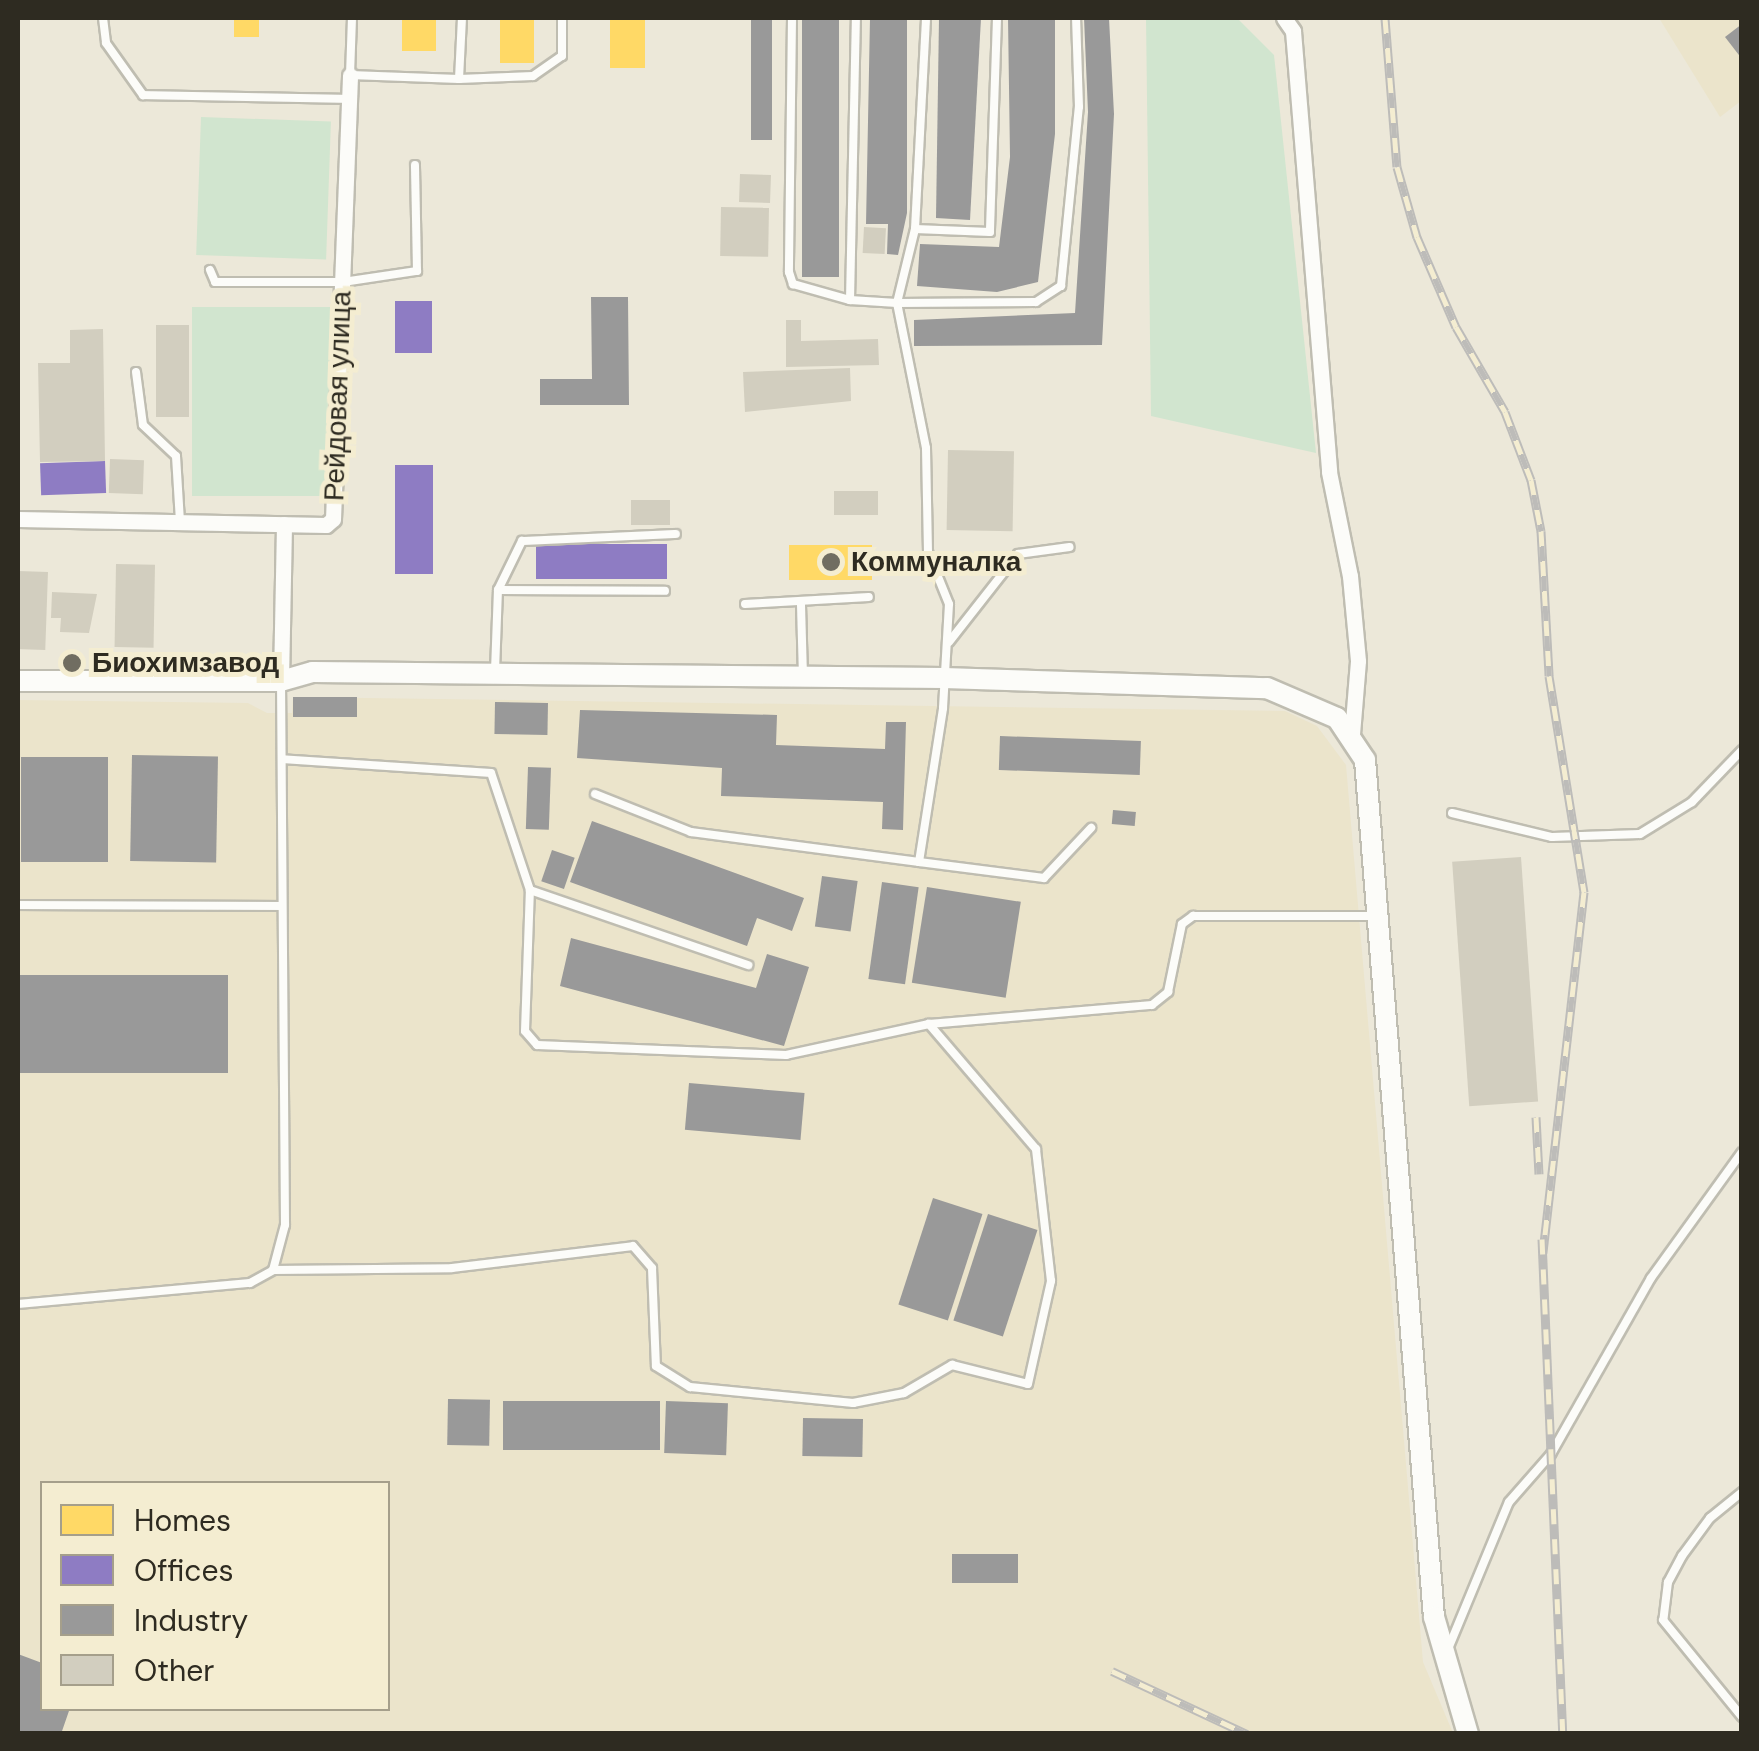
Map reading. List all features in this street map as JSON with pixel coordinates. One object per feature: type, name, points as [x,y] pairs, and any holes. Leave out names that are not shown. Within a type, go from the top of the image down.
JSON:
[{"type":"main road","points":[[18,681],[281,681],[314,672],[944,678],[1267,688],[1324,709],[1352,734],[1365,760],[1434,1617],[1468,1734]]},
{"type":"street","points":[[1289,22],[1329,472],[1350,576],[1358,661],[1352,734]]},
{"type":"street","name":"Рейдовая улица","points":[[18,519],[284,524],[334,519],[350,75]]},
{"type":"street","points":[[281,681],[284,524]]},
{"type":"lane","points":[[103,18],[106,43],[144,95],[350,99]]},
{"type":"lane","points":[[352,18],[350,75],[459,79],[533,76],[562,56],[562,18]]},
{"type":"lane","points":[[459,79],[462,18]]},
{"type":"lane","points":[[792,18],[789,272],[793,284],[850,300],[897,303],[1036,302],[1062,286],[1079,106],[1076,18]]},
{"type":"lane","points":[[850,300],[856,18]]},
{"type":"lane","points":[[919,862],[944,678],[949,604],[928,552],[926,448],[897,303],[915,229],[926,18]]},
{"type":"lane","points":[[915,229],[990,232],[997,18]]},
{"type":"lane","points":[[210,270],[215,282],[343,282],[417,271],[415,165]]},
{"type":"lane","points":[[136,372],[143,425],[176,456],[180,522]]},
{"type":"lane","points":[[495,674],[498,590],[522,541],[533,536],[676,534]]},
{"type":"lane","points":[[946,645],[1018,554],[1070,547]]},
{"type":"lane","points":[[498,590],[665,591]]},
{"type":"lane","points":[[745,604],[800,605],[868,597]]},
{"type":"lane","points":[[800,605],[803,676]]},
{"type":"lane","points":[[273,1270],[284,1225],[281,681]]},
{"type":"lane","points":[[1452,813],[1552,837],[1640,834],[1692,802],[1742,750]]},
{"type":"lane","points":[[282,759],[490,773],[500,784],[530,890],[525,1031],[537,1046],[786,1055],[929,1024],[1152,1005],[1168,992],[1182,924],[1193,916],[1377,916]]},
{"type":"lane","points":[[595,794],[691,832],[1044,878],[1091,828]]},
{"type":"lane","points":[[530,890],[748,965]]},
{"type":"lane","points":[[18,905],[282,906]]},
{"type":"lane","points":[[18,1304],[250,1283],[273,1270],[452,1268],[621,1243],[633,1246],[652,1268],[656,1366],[690,1387],[854,1403],[904,1394],[952,1365],[1028,1384],[1051,1281],[1042,1168],[1025,1132],[929,1024]]},
{"type":"lane","points":[[1444,1660],[1509,1502],[1552,1454],[1652,1278],[1742,1152]]},
{"type":"lane","points":[[1742,1492],[1710,1518],[1682,1556],[1668,1582],[1662,1620],[1742,1717]]},
{"type":"shaded area","points":[[1659,18],[1741,18],[1741,101],[1720,117]]},
{"type":"shaded area","points":[[293,697],[1285,711],[1317,726],[1346,765],[1423,1662],[1453,1733],[18,1734],[18,700],[248,703],[267,713],[292,713]]},
{"type":"green space","points":[[1146,18],[1237,18],[1274,55],[1316,453],[1151,416]]},
{"type":"green space","points":[[201,117],[331,122],[326,259],[196,255]]},
{"type":"green space","points":[[192,307],[331,307],[331,496],[192,496]]},
{"type":"building: Homes","points":[[234,18],[259,18],[259,37],[234,37]]},
{"type":"building: Homes","points":[[402,18],[436,18],[436,51],[402,51]]},
{"type":"building: Homes","points":[[500,18],[534,18],[534,63],[500,63]]},
{"type":"building: Homes","points":[[610,18],[645,18],[645,68],[610,68]]},
{"type":"building: Homes","name":"Коммуналка","points":[[789,545],[872,545],[872,580],[789,580]]},
{"type":"building: Offices","points":[[395,301],[432,301],[432,353],[395,353]]},
{"type":"building: Offices","points":[[105,461],[106,493],[41,495],[40,463]]},
{"type":"building: Offices","points":[[395,465],[433,465],[433,574],[395,574]]},
{"type":"building: Offices","points":[[536,544],[667,544],[667,579],[536,579]]},
{"type":"building: Industry","points":[[751,18],[772,18],[772,140],[751,140]]},
{"type":"building: Industry","points":[[802,18],[839,18],[839,277],[802,277]]},
{"type":"building: Industry","points":[[870,18],[907,18],[907,213],[898,255],[887,254],[888,224],[866,224]]},
{"type":"building: Industry","points":[[939,18],[981,18],[970,220],[936,218]]},
{"type":"building: Industry","points":[[1008,18],[1055,18],[1055,134],[1038,282],[997,292],[917,286],[920,244],[999,247],[1010,157]]},
{"type":"building: Industry","points":[[1084,18],[1109,18],[1114,114],[1102,345],[914,346],[914,320],[1075,313],[1088,112]]},
{"type":"building: Industry","points":[[1742,24],[1742,59],[1725,37]]},
{"type":"building: Industry","points":[[591,297],[628,297],[629,405],[540,405],[540,379],[592,379]]},
{"type":"building: Industry","points":[[293,697],[357,697],[357,717],[293,717]]},
{"type":"building: Industry","points":[[495,702],[548,703],[547,735],[494,734]]},
{"type":"building: Industry","points":[[580,710],[777,715],[776,745],[885,749],[886,722],[906,722],[903,830],[882,829],[883,802],[721,796],[722,768],[577,758]]},
{"type":"building: Industry","points":[[1000,736],[1141,741],[1140,775],[999,770]]},
{"type":"building: Industry","points":[[132,755],[218,757],[216,862],[130,861]]},
{"type":"building: Industry","points":[[21,757],[108,757],[108,862],[21,862]]},
{"type":"building: Industry","points":[[528,767],[551,768],[549,830],[526,829]]},
{"type":"building: Industry","points":[[1113,810],[1136,812],[1135,826],[1112,824]]},
{"type":"building: Industry","points":[[592,821],[804,898],[792,931],[757,918],[747,946],[570,882]]},
{"type":"building: Industry","points":[[552,850],[575,858],[564,889],[541,881]]},
{"type":"building: Industry","points":[[822,876],[858,881],[851,932],[815,927]]},
{"type":"building: Industry","points":[[882,882],[919,887],[905,984],[868,979]]},
{"type":"building: Industry","points":[[927,887],[1021,902],[1006,998],[912,983]]},
{"type":"building: Industry","points":[[571,938],[756,988],[767,954],[809,967],[784,1046],[560,986]]},
{"type":"building: Industry","points":[[18,975],[228,975],[228,1073],[18,1073]]},
{"type":"building: Industry","points":[[689,1083],[805,1093],[800,1140],[685,1130]]},
{"type":"building: Industry","points":[[933,1198],[982,1214],[948,1321],[898,1305]]},
{"type":"building: Industry","points":[[988,1214],[1037,1230],[1003,1337],[953,1321]]},
{"type":"building: Industry","points":[[448,1399],[490,1400],[489,1446],[447,1445]]},
{"type":"building: Industry","points":[[503,1401],[660,1401],[660,1450],[503,1450]]},
{"type":"building: Industry","points":[[666,1401],[728,1403],[726,1455],[664,1453]]},
{"type":"building: Industry","points":[[803,1418],[863,1419],[862,1457],[802,1456]]},
{"type":"building: Industry","points":[[952,1554],[1018,1554],[1018,1583],[952,1583]]},
{"type":"building: Industry","points":[[18,1654],[40,1662],[40,1711],[69,1711],[61,1734],[18,1734]]},
{"type":"building: Other","points":[[740,174],[771,175],[770,203],[739,202]]},
{"type":"building: Other","points":[[721,207],[769,208],[768,257],[720,256]]},
{"type":"building: Other","points":[[864,227],[886,228],[885,254],[863,253]]},
{"type":"building: Other","points":[[786,320],[801,320],[801,341],[878,339],[879,365],[786,367]]},
{"type":"building: Other","points":[[156,325],[189,325],[189,417],[156,417]]},
{"type":"building: Other","points":[[103,329],[105,461],[40,462],[38,363],[70,363],[70,330]]},
{"type":"building: Other","points":[[850,368],[851,401],[745,412],[743,372]]},
{"type":"building: Other","points":[[948,450],[1014,451],[1013,531],[947,530]]},
{"type":"building: Other","points":[[110,459],[144,460],[143,494],[109,493]]},
{"type":"building: Other","points":[[834,491],[878,491],[878,515],[834,515]]},
{"type":"building: Other","points":[[631,500],[670,500],[670,525],[631,525]]},
{"type":"building: Other","points":[[116,564],[155,565],[154,648],[115,647]]},
{"type":"building: Other","points":[[18,571],[48,572],[45,650],[18,649]]},
{"type":"building: Other","points":[[52,592],[97,594],[89,633],[60,632],[61,618],[51,618]]},
{"type":"building: Other","points":[[1521,857],[1538,1101],[1469,1106],[1452,862]]},
{"type":"railway","points":[[1385,18],[1397,167],[1417,237],[1456,327],[1505,412],[1531,480],[1541,531],[1549,676],[1584,892],[1543,1253]]},
{"type":"railway","points":[[1536,1117],[1539,1174]]},
{"type":"railway","points":[[1542,1239],[1563,1734]]},
{"type":"railway","points":[[1112,1671],[1247,1734]]},
{"type":"place","name":"Коммуналка","points":[[831,562]]},
{"type":"place","name":"Биохимзавод","points":[[72,663]]}]
